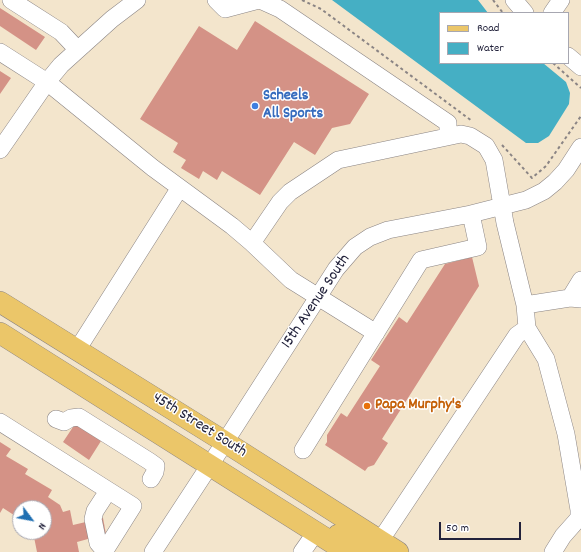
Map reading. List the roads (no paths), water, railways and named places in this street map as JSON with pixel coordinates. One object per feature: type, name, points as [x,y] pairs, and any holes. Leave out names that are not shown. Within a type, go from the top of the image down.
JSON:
[{"type":"main road","name":"45th Street South","points":[[0,302],[398,552]]},
{"type":"main road","points":[[0,312],[11,318],[37,325]]},
{"type":"main road","name":"45th Street South","points":[[0,333],[347,552]]},
{"type":"main road","points":[[307,526],[312,522],[328,529],[368,552],[375,548],[380,541]]},
{"type":"street","points":[[11,0],[60,32],[77,50]]},
{"type":"street","points":[[0,150],[47,82],[61,65],[112,19],[137,0]]},
{"type":"street","points":[[216,0],[226,9],[259,0],[280,9],[448,123],[448,136]]},
{"type":"street","points":[[514,0],[524,12]]},
{"type":"street","points":[[553,12],[561,0]]},
{"type":"street","points":[[0,52],[47,82],[128,149],[226,222],[252,243],[291,280],[376,333]]},
{"type":"street","points":[[569,57],[581,67]]},
{"type":"street","points":[[252,243],[280,202],[290,192],[338,160],[461,134],[470,136],[486,146],[494,160],[502,207],[525,305],[527,328],[546,359],[566,434],[579,510],[580,521],[553,552]]},
{"type":"street","name":"15th Avenue South","points":[[152,552],[225,442],[317,297],[336,269],[355,247],[388,230],[471,214],[526,200],[544,191],[566,170],[581,147]]},
{"type":"street","points":[[77,350],[180,189]]},
{"type":"street","points":[[303,450],[421,260],[478,247],[471,214]]},
{"type":"street","points":[[525,305],[576,299],[581,280]]},
{"type":"street","points":[[380,541],[517,335],[527,328]]},
{"type":"street","points":[[56,419],[64,422],[71,418],[79,417],[143,456],[156,466],[155,472],[151,479]]},
{"type":"street","points":[[0,422],[133,506],[104,552],[98,543],[93,519],[95,511],[108,491]]},
{"type":"street","points":[[302,552],[307,526]]},
{"type":"water","points":[[332,0],[478,0],[487,12],[439,12],[439,64],[544,64],[566,82],[570,93],[569,104],[549,136],[538,143],[526,143]]},
{"type":"place","name":"Scheels All Sports","points":[[255,106]]},
{"type":"place","name":"Papa Murphy's","points":[[367,406]]}]
